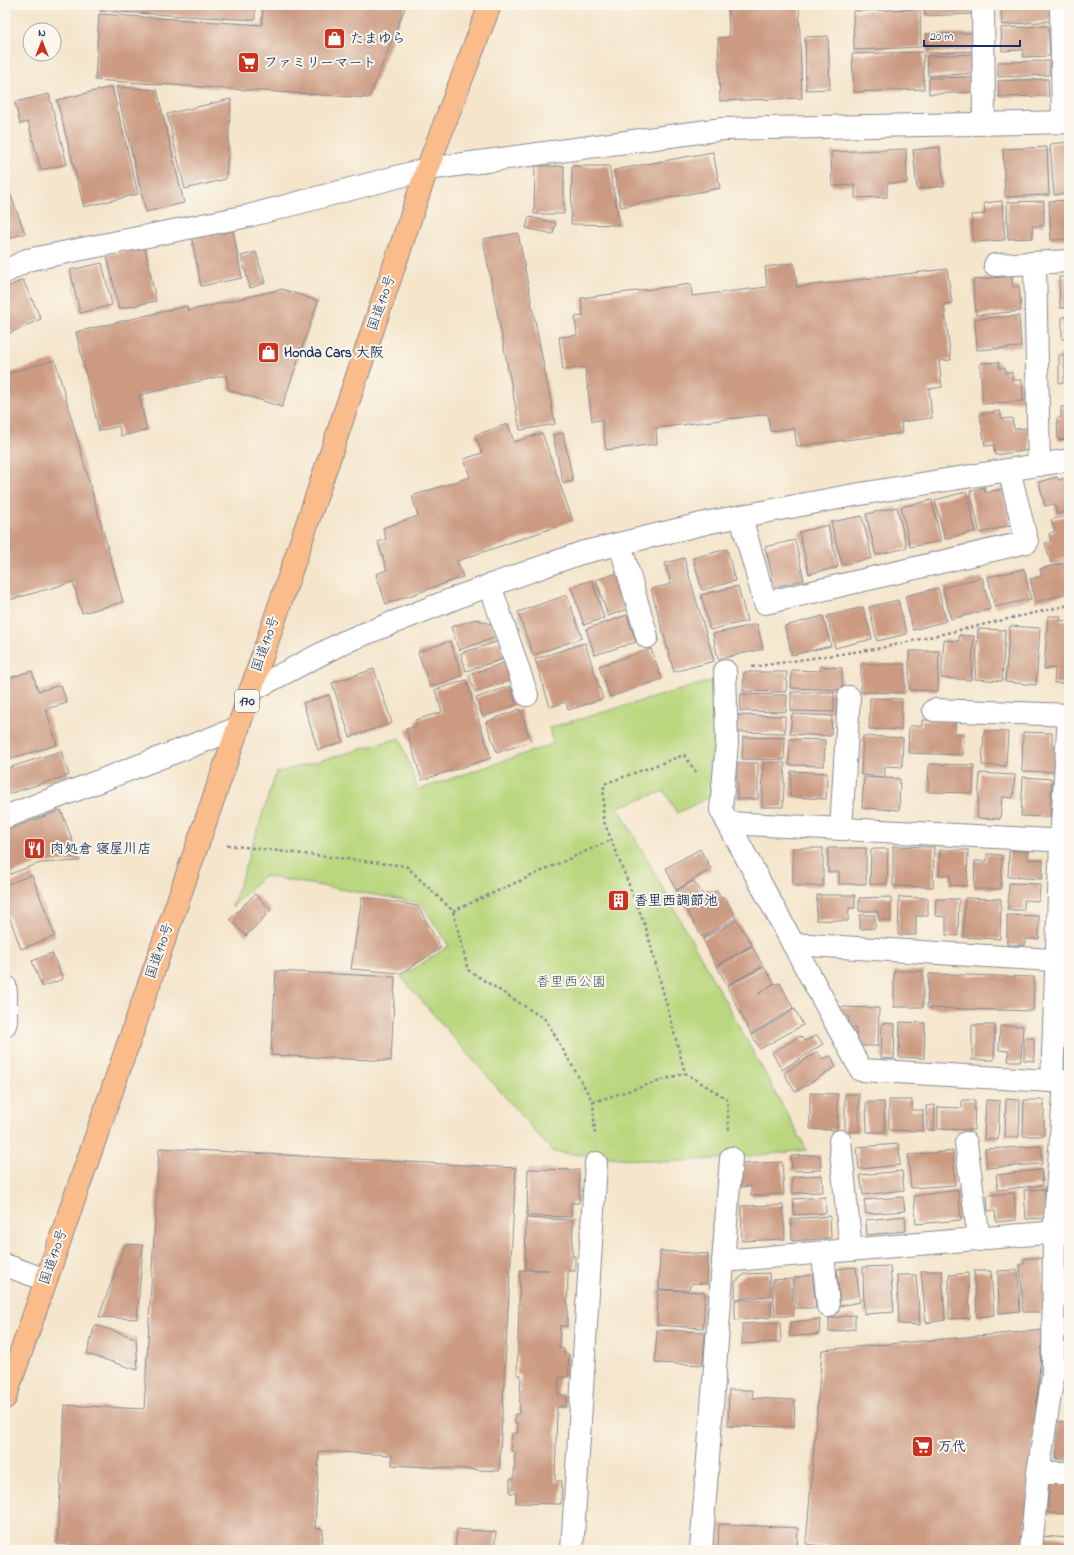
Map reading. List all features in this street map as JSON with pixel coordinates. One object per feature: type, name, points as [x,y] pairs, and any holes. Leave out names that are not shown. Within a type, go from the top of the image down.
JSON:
[{"type":"highway","name":"国道170号","points":[[5,1398],[238,728],[427,169],[490,5]]},
{"type":"street","points":[[983,5],[984,123]]},
{"type":"street","points":[[5,272],[27,260],[248,216],[427,169],[722,129],[1066,122],[1061,5]]},
{"type":"street","points":[[995,265],[1069,261]]},
{"type":"street","points":[[1035,263],[1039,464]]},
{"type":"street","points":[[250,691],[344,642],[490,585],[581,553],[741,517],[854,495],[1069,460]]},
{"type":"street","points":[[741,517],[765,603],[1027,542],[1009,470]]},
{"type":"street","points":[[620,544],[647,637]]},
{"type":"street","points":[[490,585],[527,695]]},
{"type":"street","points":[[725,671],[727,743],[721,810],[861,1070],[1062,1081]]},
{"type":"street","points":[[841,829],[849,697]]},
{"type":"street","points":[[934,710],[1069,715],[1063,960],[1061,1375],[1038,1472],[1031,1550]]},
{"type":"street","points":[[5,817],[238,728]]},
{"type":"street","points":[[728,823],[1065,840]]},
{"type":"street","points":[[793,944],[1063,960]]},
{"type":"street","points":[[5,986],[5,1025]]},
{"type":"street","points":[[840,1142],[851,1250]]},
{"type":"street","points":[[966,1143],[979,1240]]},
{"type":"street","points":[[701,1550],[731,1158]]},
{"type":"street","points":[[572,1550],[596,1163]]},
{"type":"street","points":[[723,1261],[1062,1232]]},
{"type":"street","points":[[823,1252],[828,1306]]},
{"type":"street","points":[[5,1265],[46,1280]]},
{"type":"street","points":[[1038,1472],[1069,1473]]},
{"type":"path","points":[[725,671],[881,648],[1069,605]]},
{"type":"path","points":[[696,773],[684,755],[604,784],[604,820],[646,928],[685,1074],[727,1099],[731,1158]]},
{"type":"path","points":[[453,911],[611,840]]},
{"type":"path","points":[[198,842],[406,866],[453,911],[468,970],[546,1020],[593,1102],[596,1163]]},
{"type":"path","points":[[593,1102],[685,1074]]},
{"type":"green space","name":"香里西公園","points":[[714,680],[712,796],[677,813],[664,791],[618,807],[807,1150],[731,1158],[666,1162],[553,1152],[401,977],[449,946],[421,903],[264,876],[232,907],[276,773],[400,738],[418,790],[553,744],[549,728]]},
{"type":"building","points":[[101,5],[255,5],[255,20],[100,11]]},
{"type":"building","points":[[263,5],[406,5],[369,98],[95,80],[99,14],[262,25]]},
{"type":"building","points":[[728,5],[799,5],[802,98],[720,101],[718,38],[729,37]]},
{"type":"building","points":[[853,5],[872,5],[872,6],[853,7]]},
{"type":"building","points":[[924,5],[973,5],[973,14],[925,16]]},
{"type":"building","points":[[1051,5],[1051,21],[1002,25],[1001,8]]},
{"type":"building","points":[[920,9],[921,47],[854,50],[853,11]]},
{"type":"building","points":[[1048,26],[1050,56],[1023,57],[1023,50],[1002,51],[1001,28]]},
{"type":"building","points":[[975,33],[976,51],[927,53],[926,34]]},
{"type":"building","points":[[828,36],[830,89],[806,90],[805,37]]},
{"type":"building","points":[[923,52],[924,89],[854,92],[852,54]]},
{"type":"building","points":[[976,54],[977,73],[928,76],[927,56]]},
{"type":"building","points":[[1049,61],[1049,75],[998,77],[998,62]]},
{"type":"building","points":[[976,77],[977,92],[929,94],[929,78]]},
{"type":"building","points":[[1048,79],[1049,96],[999,97],[998,81]]},
{"type":"building","points":[[112,87],[138,194],[84,207],[57,100]]},
{"type":"building","points":[[116,87],[157,90],[184,203],[146,212]]},
{"type":"building","points":[[49,94],[67,164],[41,170],[28,122],[20,124],[15,102]]},
{"type":"building","points":[[231,99],[226,179],[185,189],[167,114]]},
{"type":"building","points":[[1069,142],[1069,193],[1054,195],[1050,144]]},
{"type":"building","points":[[940,147],[944,186],[917,189],[913,150]]},
{"type":"building","points":[[1047,147],[1049,195],[1005,197],[1003,149]]},
{"type":"building","points":[[906,149],[907,183],[887,183],[887,197],[855,198],[855,185],[832,186],[831,152]]},
{"type":"building","points":[[713,152],[720,188],[621,207],[614,170]]},
{"type":"building","points":[[535,166],[564,166],[564,214],[534,214]]},
{"type":"building","points":[[572,166],[609,166],[620,225],[571,224]]},
{"type":"building","points":[[5,180],[25,233],[5,240]]},
{"type":"building","points":[[1069,200],[1069,239],[1051,240],[1049,201]]},
{"type":"building","points":[[1002,201],[1005,240],[973,242],[971,215],[985,214],[984,203]]},
{"type":"building","points":[[1044,201],[1044,226],[1032,226],[1033,238],[1008,239],[1007,202]]},
{"type":"building","points":[[529,217],[556,223],[553,234],[526,228]]},
{"type":"building","points":[[233,231],[242,278],[201,286],[192,239]]},
{"type":"building","points":[[518,233],[555,424],[520,430],[483,239]]},
{"type":"building","points":[[145,247],[156,301],[119,309],[107,255]]},
{"type":"building","points":[[256,252],[265,283],[250,288],[241,256]]},
{"type":"building","points":[[102,263],[112,305],[80,313],[70,270]]},
{"type":"building","points":[[794,263],[797,287],[947,269],[952,303],[944,304],[951,360],[939,361],[942,387],[929,389],[932,418],[901,422],[902,433],[797,446],[794,428],[770,431],[768,414],[656,428],[657,444],[606,450],[602,420],[592,421],[585,367],[563,370],[559,337],[577,335],[575,317],[583,316],[581,298],[691,284],[692,296],[767,287],[765,267]]},
{"type":"building","points":[[1012,276],[1013,287],[1019,286],[1021,311],[976,315],[973,280]]},
{"type":"building","points":[[1059,277],[1069,277],[1069,308],[1060,308]]},
{"type":"building","points":[[23,280],[41,319],[5,335],[5,288]]},
{"type":"building","points":[[282,289],[318,301],[282,407],[229,390],[226,375],[139,395],[147,430],[121,436],[119,426],[99,431],[76,332],[187,306],[188,311]]},
{"type":"building","points":[[1019,316],[1021,347],[977,350],[975,319]]},
{"type":"building","points":[[1062,317],[1069,317],[1069,338],[1062,339]]},
{"type":"building","points":[[1069,354],[1069,382],[1059,383],[1059,355]]},
{"type":"building","points":[[55,360],[123,602],[82,613],[73,582],[9,600],[5,584],[5,374]]},
{"type":"building","points":[[999,362],[999,368],[1005,368],[1006,373],[1012,372],[1012,380],[1022,380],[1023,401],[983,404],[980,363]]},
{"type":"building","points":[[1061,407],[1069,407],[1069,439],[1058,440],[1057,418],[1061,418]]},
{"type":"building","points":[[1000,411],[1002,419],[1012,418],[1014,429],[1028,428],[1030,450],[995,455],[994,445],[985,446],[980,414]]},
{"type":"building","points":[[508,424],[514,442],[542,433],[573,521],[457,561],[463,577],[386,604],[376,574],[387,570],[378,542],[386,539],[383,528],[418,516],[412,496],[470,477],[464,459],[482,453],[475,435]]},
{"type":"building","points":[[563,433],[573,481],[563,483],[553,435]]},
{"type":"building","points":[[1057,477],[1058,480],[1066,478],[1067,482],[1069,482],[1069,511],[1057,514],[1054,504],[1045,506],[1039,482]]},
{"type":"building","points":[[984,487],[985,493],[1002,489],[1011,525],[980,533],[970,491]]},
{"type":"building","points":[[966,492],[976,531],[945,539],[935,500]]},
{"type":"building","points":[[932,500],[941,541],[910,547],[901,507]]},
{"type":"building","points":[[897,507],[907,548],[876,555],[866,514]]},
{"type":"building","points":[[1069,515],[1069,557],[1051,563],[1045,543],[1051,542],[1049,534],[1055,531],[1051,520]]},
{"type":"building","points":[[862,516],[872,558],[842,565],[831,522]]},
{"type":"building","points":[[828,525],[838,567],[809,574],[799,532]]},
{"type":"building","points":[[795,540],[804,580],[775,587],[765,547]]},
{"type":"building","points":[[727,549],[735,581],[702,590],[693,558]]},
{"type":"building","points":[[684,558],[714,661],[674,672],[651,589],[671,584],[665,563]]},
{"type":"building","points":[[1069,561],[1069,593],[1036,602],[1030,579],[1042,576],[1040,569]]},
{"type":"building","points":[[1024,569],[1031,599],[995,607],[988,577]]},
{"type":"building","points":[[617,573],[629,609],[608,616],[596,580]]},
{"type":"building","points":[[982,577],[990,609],[951,619],[943,588]]},
{"type":"building","points":[[592,580],[604,618],[584,625],[571,587]]},
{"type":"building","points":[[738,586],[747,621],[710,630],[701,595]]},
{"type":"building","points":[[938,588],[946,621],[913,630],[905,596]]},
{"type":"building","points":[[567,595],[582,638],[533,655],[518,612]]},
{"type":"building","points":[[898,600],[907,634],[877,641],[869,607]]},
{"type":"building","points":[[863,607],[872,639],[835,648],[827,616]]},
{"type":"building","points":[[627,615],[636,642],[595,655],[586,629]]},
{"type":"building","points":[[823,616],[831,646],[792,655],[785,626]]},
{"type":"building","points":[[1048,616],[1061,616],[1060,621],[1069,620],[1069,684],[1054,683],[1055,668],[1044,669]]},
{"type":"building","points":[[476,619],[493,625],[497,637],[459,650],[451,627]]},
{"type":"building","points":[[757,624],[763,649],[718,659],[713,634]]},
{"type":"building","points":[[1010,626],[1040,628],[1036,685],[1005,682]]},
{"type":"building","points":[[978,629],[1005,630],[1002,681],[975,679]]},
{"type":"building","points":[[959,635],[974,636],[971,680],[941,678],[944,640],[959,641]]},
{"type":"building","points":[[450,641],[462,676],[430,687],[418,652]]},
{"type":"building","points":[[500,641],[506,658],[466,671],[461,653]]},
{"type":"building","points":[[585,643],[603,699],[568,710],[566,702],[550,707],[535,659]]},
{"type":"building","points":[[651,649],[662,679],[610,697],[599,666]]},
{"type":"building","points":[[909,651],[939,651],[938,691],[909,690]]},
{"type":"building","points":[[506,662],[512,680],[475,692],[469,675]]},
{"type":"building","points":[[861,664],[905,664],[905,693],[861,692]]},
{"type":"building","points":[[820,666],[842,668],[842,690],[791,688],[792,670],[820,671]]},
{"type":"building","points":[[374,669],[392,723],[350,737],[332,683]]},
{"type":"building","points":[[32,671],[38,691],[61,685],[67,703],[46,709],[57,745],[5,760],[5,679]]},
{"type":"building","points":[[744,672],[787,672],[786,692],[743,691]]},
{"type":"building","points":[[466,680],[491,758],[422,780],[406,729],[417,726],[415,720],[442,712],[435,690]]},
{"type":"building","points":[[510,686],[516,705],[483,717],[476,698]]},
{"type":"building","points":[[791,692],[834,692],[834,712],[791,711]]},
{"type":"building","points":[[741,694],[787,695],[786,712],[740,711]]},
{"type":"building","points":[[329,695],[343,742],[318,750],[303,703]]},
{"type":"building","points":[[870,698],[902,699],[901,730],[869,729]]},
{"type":"building","points":[[520,709],[531,741],[497,753],[486,722]]},
{"type":"building","points":[[792,714],[832,716],[831,736],[790,734]]},
{"type":"building","points":[[738,715],[785,716],[785,733],[738,732]]},
{"type":"building","points":[[922,720],[955,721],[955,734],[964,734],[963,755],[908,753],[909,726],[922,726]]},
{"type":"building","points":[[984,731],[1008,732],[1006,766],[982,765]]},
{"type":"building","points":[[1023,732],[1052,733],[1052,747],[1055,747],[1055,772],[1022,771]]},
{"type":"building","points":[[863,736],[903,738],[902,767],[885,766],[885,777],[861,775]]},
{"type":"building","points":[[743,737],[785,738],[784,760],[742,759]]},
{"type":"building","points":[[790,739],[825,740],[824,766],[789,765]]},
{"type":"building","points":[[61,751],[69,775],[5,795],[5,769]]},
{"type":"building","points":[[763,762],[785,763],[783,807],[762,807]]},
{"type":"building","points":[[737,763],[758,763],[758,799],[737,799]]},
{"type":"building","points":[[929,764],[974,765],[973,793],[928,792]]},
{"type":"building","points":[[791,771],[827,773],[826,799],[790,797]]},
{"type":"building","points":[[980,773],[1015,775],[1013,798],[1002,797],[1000,819],[977,818]]},
{"type":"building","points":[[864,777],[900,779],[899,810],[862,808]]},
{"type":"building","points":[[1023,777],[1052,779],[1050,817],[1021,816]]},
{"type":"building","points":[[61,810],[80,861],[40,863],[5,876],[5,831]]},
{"type":"building","points":[[893,846],[934,847],[933,887],[893,886]]},
{"type":"building","points":[[793,848],[823,848],[823,886],[793,886]]},
{"type":"building","points":[[828,848],[866,848],[866,884],[839,884],[839,872],[828,872]]},
{"type":"building","points":[[700,849],[711,869],[676,890],[666,868]]},
{"type":"building","points":[[871,849],[888,849],[887,884],[870,884]]},
{"type":"building","points":[[940,850],[968,850],[967,886],[950,885],[950,875],[939,875]]},
{"type":"building","points":[[1009,851],[1028,851],[1028,859],[1043,860],[1042,879],[1008,877]]},
{"type":"building","points":[[987,854],[1002,855],[1001,889],[974,889],[975,861],[987,861]]},
{"type":"building","points":[[32,875],[55,936],[21,949],[5,905],[5,885]]},
{"type":"building","points":[[694,881],[703,895],[717,891],[721,898],[726,899],[736,918],[702,937],[676,891]]},
{"type":"building","points":[[1009,883],[1040,884],[1039,901],[1024,900],[1024,910],[1008,910]]},
{"type":"building","points":[[255,894],[271,910],[246,936],[230,919]]},
{"type":"building","name":"香里西調節池","points":[[612,894],[625,894],[625,907],[612,907]]},
{"type":"building","points":[[817,895],[855,895],[855,908],[849,908],[848,921],[816,920]]},
{"type":"building","points":[[362,897],[418,906],[441,948],[401,973],[351,969]]},
{"type":"building","points":[[891,897],[891,920],[879,920],[877,911],[859,911],[859,898]]},
{"type":"building","points":[[899,897],[928,898],[928,916],[916,916],[916,935],[898,935]]},
{"type":"building","points":[[965,898],[1001,899],[1000,939],[963,937]]},
{"type":"building","points":[[936,899],[959,899],[958,936],[946,935],[946,917],[935,916]]},
{"type":"building","points":[[860,915],[875,915],[875,928],[860,929]]},
{"type":"building","points":[[1007,915],[1039,916],[1039,939],[1025,939],[1025,945],[1007,945]]},
{"type":"building","points":[[737,920],[752,945],[716,966],[703,939]]},
{"type":"building","points":[[752,946],[763,966],[727,985],[717,966]]},
{"type":"building","points":[[52,953],[63,979],[42,987],[32,961]]},
{"type":"building","points":[[764,967],[774,983],[758,994],[774,984],[780,983],[793,1008],[751,1034],[727,986]]},
{"type":"building","points":[[276,971],[395,977],[391,1061],[271,1055]]},
{"type":"building","points":[[894,971],[923,971],[923,1007],[894,1007]]},
{"type":"building","points":[[929,974],[1034,977],[1033,1011],[927,1008]]},
{"type":"building","points":[[838,1007],[879,1008],[878,1046],[856,1046],[856,1028],[849,1028],[849,1017],[838,1016]]},
{"type":"building","points":[[795,1009],[803,1025],[760,1049],[752,1035]]},
{"type":"building","points":[[900,1022],[925,1023],[924,1058],[899,1057]]},
{"type":"building","points":[[882,1023],[895,1024],[894,1059],[881,1058]]},
{"type":"building","points":[[972,1025],[995,1025],[994,1060],[972,1060]]},
{"type":"building","points":[[1000,1026],[1023,1026],[1021,1061],[1008,1061],[1009,1051],[999,1050]]},
{"type":"building","points":[[817,1035],[823,1044],[782,1070],[772,1053],[800,1036],[805,1041]]},
{"type":"building","points":[[1024,1038],[1034,1038],[1034,1061],[1024,1060]]},
{"type":"building","points":[[817,1052],[823,1059],[831,1056],[836,1067],[795,1092],[784,1073]]},
{"type":"building","points":[[810,1093],[838,1094],[837,1130],[810,1129]]},
{"type":"building","points":[[845,1094],[859,1094],[859,1132],[845,1132]]},
{"type":"building","points":[[1006,1099],[1020,1100],[1019,1137],[1005,1137]]},
{"type":"building","points":[[889,1100],[912,1100],[912,1110],[923,1110],[923,1131],[889,1130]]},
{"type":"building","points":[[962,1100],[975,1100],[974,1130],[938,1129],[938,1107],[962,1108]]},
{"type":"building","points":[[986,1100],[1000,1101],[998,1140],[984,1139]]},
{"type":"building","points":[[1024,1100],[1044,1100],[1044,1136],[1023,1136]]},
{"type":"building","points":[[866,1102],[884,1102],[885,1132],[867,1132]]},
{"type":"building","points":[[935,1105],[934,1130],[927,1130],[926,1106]]},
{"type":"building","points":[[899,1144],[900,1165],[859,1169],[857,1147]]},
{"type":"building","points":[[1041,1146],[1042,1164],[987,1168],[985,1149]]},
{"type":"building","points":[[159,1148],[516,1168],[499,1471],[392,1465],[392,1455],[319,1451],[315,1528],[323,1529],[322,1550],[147,1550],[148,1549],[57,1544],[65,1405],[144,1409]]},
{"type":"building","points":[[953,1151],[955,1185],[911,1188],[908,1155]]},
{"type":"building","points":[[820,1155],[821,1170],[792,1171],[791,1156]]},
{"type":"building","points":[[1069,1161],[1069,1215],[1062,1215]]},
{"type":"building","points":[[782,1162],[784,1194],[751,1196],[751,1186],[741,1187],[741,1164]]},
{"type":"building","points":[[528,1169],[579,1170],[579,1203],[571,1203],[571,1217],[527,1216]]},
{"type":"building","points":[[1041,1170],[1043,1185],[998,1190],[996,1175]]},
{"type":"building","points":[[902,1171],[904,1190],[863,1195],[860,1175]]},
{"type":"building","points":[[822,1175],[823,1192],[792,1193],[792,1177]]},
{"type":"building","points":[[1044,1189],[1045,1218],[1026,1219],[1024,1190]]},
{"type":"building","points":[[958,1190],[961,1220],[916,1224],[914,1196]]},
{"type":"building","points":[[1014,1193],[1016,1220],[996,1222],[995,1211],[988,1211],[987,1195]]},
{"type":"building","points":[[825,1197],[826,1213],[794,1215],[793,1199]]},
{"type":"building","points":[[903,1197],[905,1211],[866,1214],[864,1200]]},
{"type":"building","points":[[783,1205],[785,1239],[742,1241],[741,1206]]},
{"type":"building","points":[[830,1216],[831,1238],[792,1241],[791,1219]]},
{"type":"building","points":[[905,1216],[906,1231],[867,1235],[866,1220]]},
{"type":"building","points":[[526,1218],[573,1220],[572,1256],[575,1256],[575,1271],[568,1271],[567,1326],[560,1326],[559,1348],[564,1349],[564,1354],[569,1354],[568,1377],[559,1377],[558,1395],[567,1395],[566,1407],[557,1407],[555,1481],[562,1481],[561,1504],[516,1503],[516,1493],[510,1493],[510,1479],[514,1479],[515,1452],[511,1451],[512,1433],[517,1433],[518,1423],[515,1423],[515,1414],[519,1414],[521,1375],[517,1375],[520,1270],[549,1270],[525,1269]]},
{"type":"building","points":[[125,1244],[143,1245],[137,1319],[99,1317]]},
{"type":"building","points":[[1063,1250],[1069,1250],[1069,1275],[1062,1275]]},
{"type":"building","points":[[660,1251],[708,1254],[707,1284],[692,1283],[688,1290],[659,1289]]},
{"type":"building","points":[[1025,1258],[1042,1258],[1045,1304],[1041,1301],[1042,1312],[1023,1312],[1020,1264],[1024,1264]]},
{"type":"building","points":[[890,1266],[894,1312],[864,1314],[863,1267]]},
{"type":"building","points":[[856,1267],[860,1302],[840,1306],[837,1269]]},
{"type":"building","points":[[1018,1270],[1020,1311],[999,1313],[998,1271]]},
{"type":"building","points":[[921,1271],[942,1271],[945,1320],[926,1323]]},
{"type":"building","points":[[974,1271],[991,1271],[994,1315],[977,1317]]},
{"type":"building","points":[[769,1273],[771,1296],[735,1299],[735,1282],[745,1274]]},
{"type":"building","points":[[968,1273],[970,1318],[949,1319],[949,1275]]},
{"type":"building","points":[[812,1275],[816,1308],[796,1308],[794,1278]]},
{"type":"building","points":[[897,1275],[916,1275],[920,1325],[899,1324]]},
{"type":"building","points":[[792,1279],[794,1316],[775,1316],[772,1280]]},
{"type":"building","points":[[1062,1279],[1069,1279],[1069,1323],[1062,1323]]},
{"type":"building","points":[[658,1290],[705,1292],[703,1328],[657,1325]]},
{"type":"building","points":[[735,1300],[771,1300],[772,1317],[735,1320]]},
{"type":"building","points":[[855,1315],[855,1329],[829,1332],[829,1318]]},
{"type":"building","points":[[820,1319],[819,1334],[790,1337],[790,1322]]},
{"type":"building","points":[[780,1322],[781,1342],[742,1344],[742,1324]]},
{"type":"building","points":[[95,1325],[136,1338],[138,1370],[87,1354]]},
{"type":"building","points":[[1058,1329],[1069,1329],[1069,1357],[1058,1357]]},
{"type":"building","points":[[657,1330],[705,1332],[703,1365],[655,1363]]},
{"type":"building","name":"万代","points":[[1043,1330],[1024,1550],[857,1550],[806,1544],[822,1350]]},
{"type":"building","points":[[729,1390],[752,1390],[753,1398],[795,1400],[794,1427],[728,1426]]},
{"type":"building","points":[[1057,1422],[1069,1422],[1069,1459],[1057,1459]]},
{"type":"building","points":[[1049,1482],[1069,1482],[1069,1514],[1048,1513]]},
{"type":"building","points":[[719,1524],[798,1528],[797,1550],[718,1550]]},
{"type":"building","points":[[457,1529],[496,1532],[494,1550],[455,1549]]},
{"type":"building","points":[[1040,1536],[1069,1538],[1069,1550],[1039,1550]]},
{"type":"waterway","points":[[1065,1081],[1069,1004]]},
{"type":"place","name":"たまゆら","points":[[335,39]]},
{"type":"place","name":"ファミリーマート","points":[[249,63]]},
{"type":"place","name":"Honda Cars 大阪","points":[[268,353]]},
{"type":"place","name":"肉処倉 寝屋川店","points":[[34,849]]},
{"type":"place","name":"香里西調節池","points":[[619,901]]},
{"type":"place","name":"万代","points":[[923,1447]]}]
